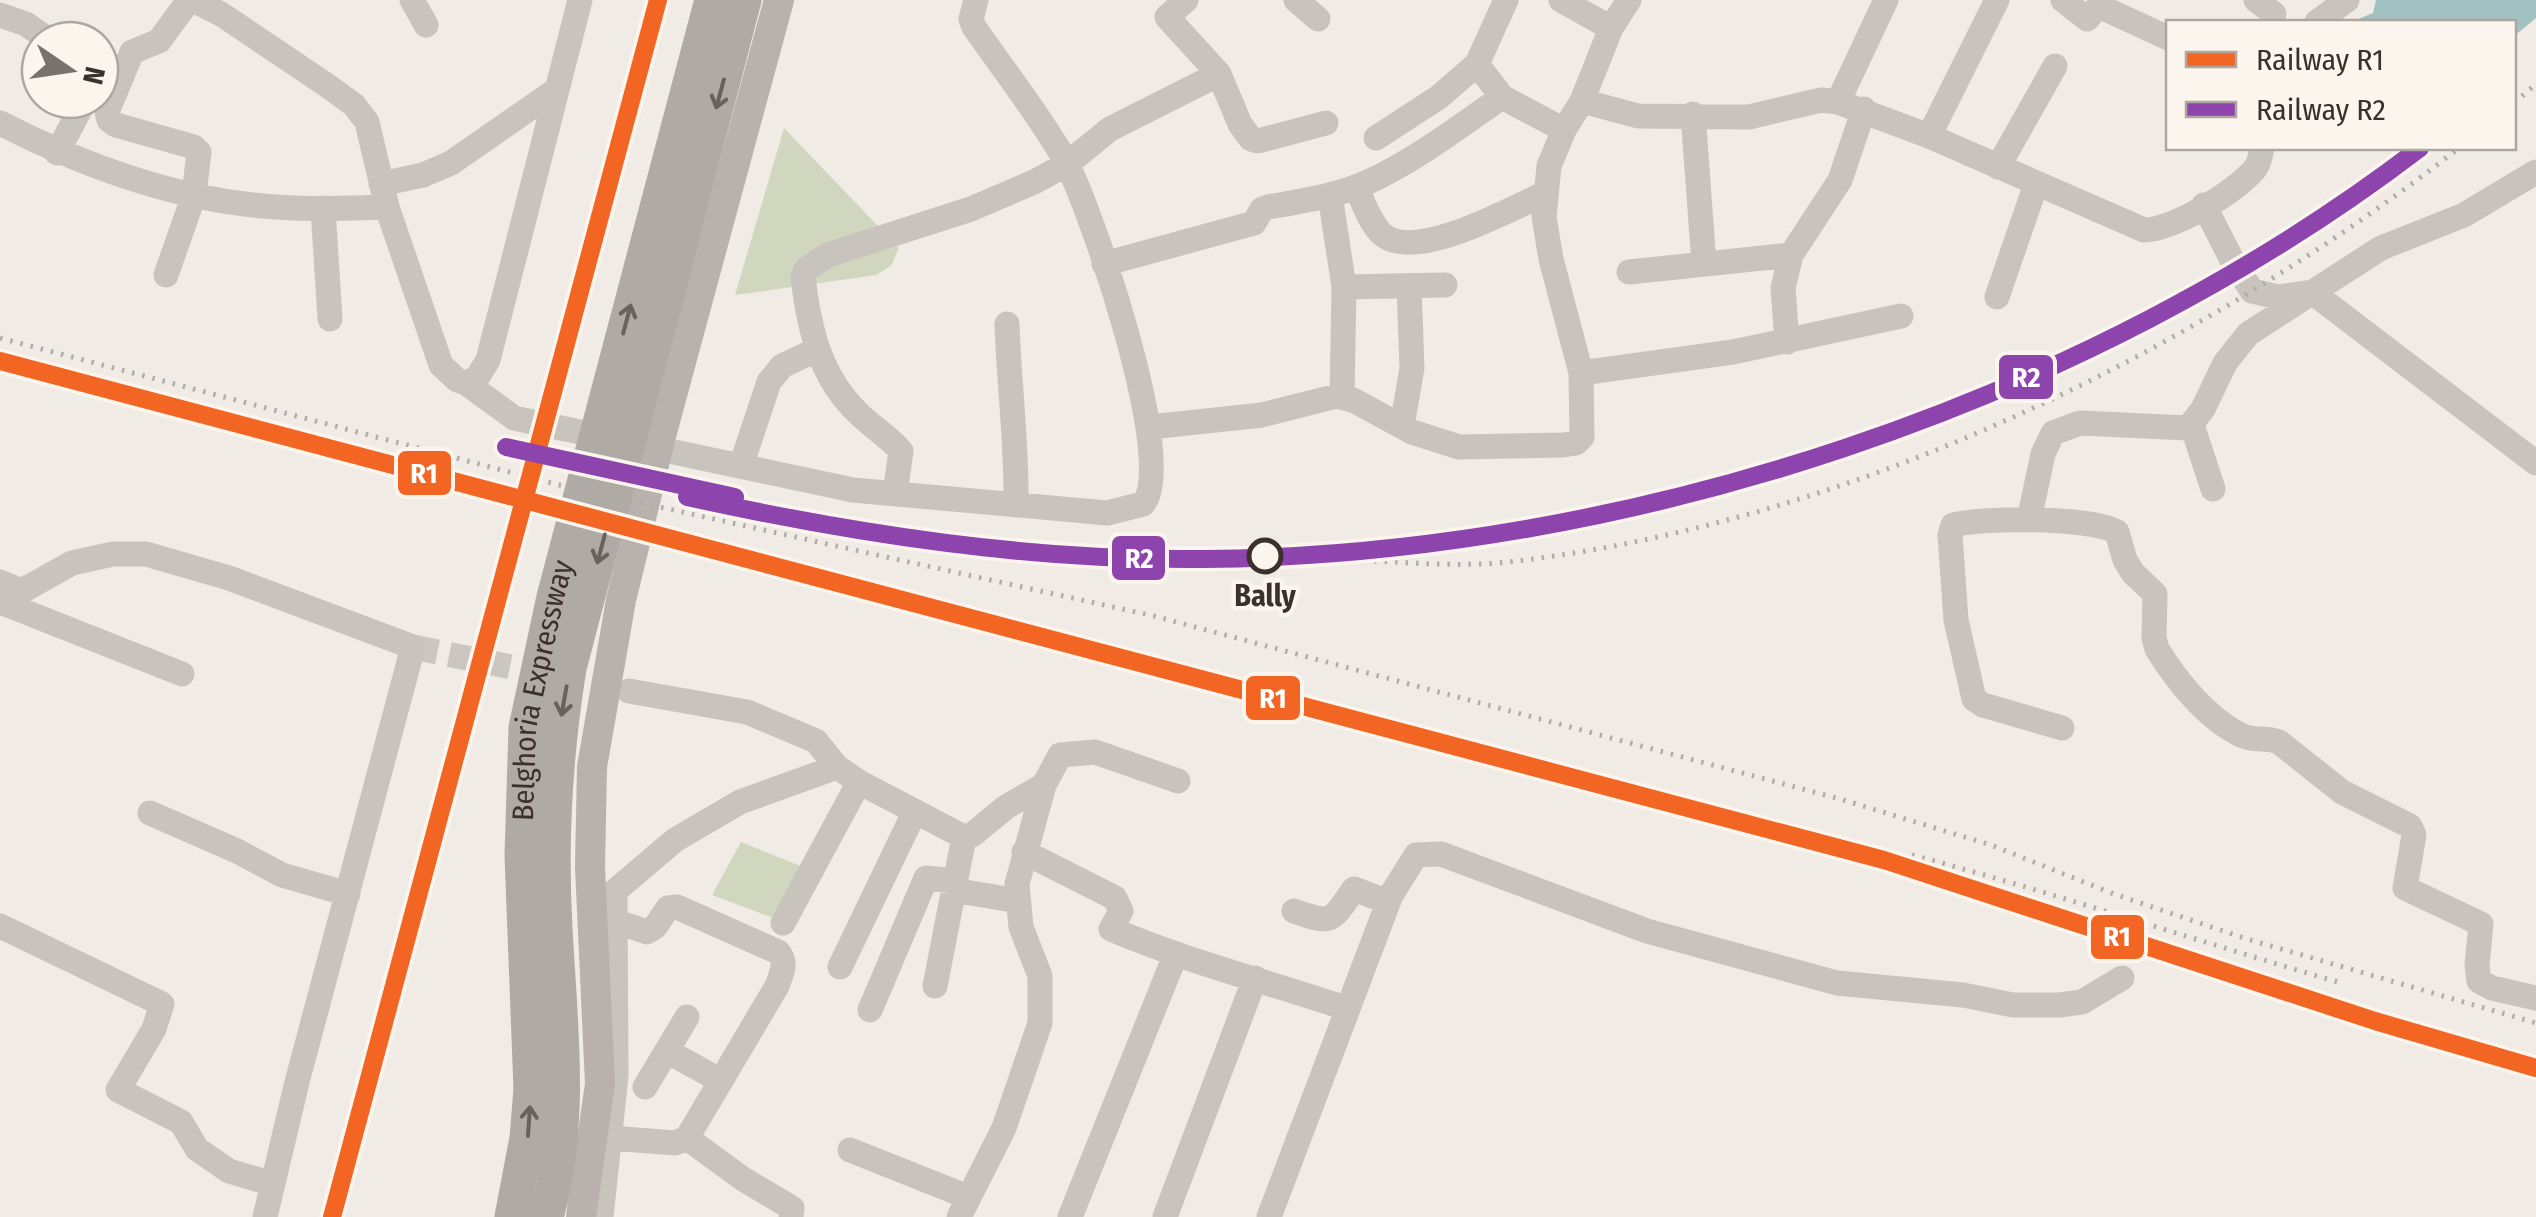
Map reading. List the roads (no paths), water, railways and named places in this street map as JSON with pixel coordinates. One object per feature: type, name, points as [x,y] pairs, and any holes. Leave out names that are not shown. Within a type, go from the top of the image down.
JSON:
[{"type":"highway","name":"Belghoria Expressway","points":[[632,423],[712,0]]},
{"type":"highway","name":"Belghoria Expressway","points":[[512,1217],[527,1138],[531,1088],[522,795],[526,728],[632,423],[744,0]]},
{"type":"highway","name":"Belghoria Expressway","points":[[546,1217],[553,1192],[563,1095],[555,930],[554,784],[569,668],[570,602]]},
{"type":"main road","points":[[582,1217],[600,1084],[590,867],[592,767],[620,600],[632,423],[779,0]]},
{"type":"street","points":[[166,275],[194,194],[199,152],[116,125],[107,117],[132,52],[159,42],[191,0],[221,14],[354,104],[367,122],[384,196],[442,365],[457,380],[514,418],[852,490],[1107,513],[1143,504],[1152,489],[1150,427],[1117,299],[1067,164],[1018,84],[974,27],[971,19],[976,0]]},
{"type":"street","points":[[412,0],[426,25]]},
{"type":"street","points":[[466,384],[477,378],[488,360],[580,0]]},
{"type":"street","points":[[1296,0],[1318,19]]},
{"type":"street","points":[[1376,138],[1439,97],[1477,64],[1506,0]]},
{"type":"street","points":[[1561,0],[1612,28]]},
{"type":"street","points":[[1150,427],[1234,420],[1342,397],[1402,426],[1459,447],[1576,443],[1582,437],[1583,426],[1581,373],[1550,259],[1544,217],[1549,166],[1628,0]]},
{"type":"street","points":[[1838,102],[1886,0]]},
{"type":"street","points":[[1929,136],[1997,0]]},
{"type":"street","points":[[2064,0],[2087,19],[2097,8],[2103,8],[2166,37]]},
{"type":"street","points":[[2320,20],[2347,0]]},
{"type":"street","points":[[1167,6],[1218,74],[1250,140],[1326,124]]},
{"type":"street","points":[[1477,64],[1502,97],[1564,130]]},
{"type":"street","points":[[1998,167],[2055,66]]},
{"type":"street","points":[[895,494],[901,451],[837,392],[826,373],[804,277],[813,262],[971,209],[1067,164],[1110,129],[1218,74]]},
{"type":"street","points":[[0,123],[94,168],[194,194],[262,206],[323,208],[384,196],[451,163],[556,90]]},
{"type":"street","points":[[1104,264],[1254,223],[1268,206],[1330,195],[1356,186],[1442,139],[1502,97]]},
{"type":"street","points":[[1582,101],[1638,116],[1750,117],[1821,100],[1838,102],[1929,136],[2144,230],[2159,230],[2204,205],[2252,172],[2262,150]]},
{"type":"street","points":[[1787,342],[1783,288],[1791,255],[1840,180],[1864,110]]},
{"type":"street","points":[[1692,114],[1704,264]]},
{"type":"street","points":[[58,153],[75,120]]},
{"type":"street","points":[[2029,520],[2042,454],[2054,433],[2080,422],[2183,429],[2192,425],[2226,363],[2248,334],[2381,248],[2464,215],[2536,172]]},
{"type":"street","points":[[1997,297],[2036,184]]},
{"type":"street","points":[[1356,186],[1383,235],[1408,242],[1438,239],[1546,193]]},
{"type":"street","points":[[1330,195],[1344,287],[1342,397]]},
{"type":"street","points":[[2204,205],[2252,292],[2278,297],[2312,292],[2536,463]]},
{"type":"street","points":[[323,208],[330,319]]},
{"type":"street","points":[[1629,272],[1791,255]]},
{"type":"street","points":[[1402,426],[1412,368],[1409,286]]},
{"type":"street","points":[[1344,287],[1445,286]]},
{"type":"street","points":[[1581,373],[1787,342],[1901,316]]},
{"type":"street","points":[[1007,324],[1017,464],[1016,505]]},
{"type":"street","points":[[741,466],[769,382],[782,366],[818,349]]},
{"type":"street","points":[[2192,425],[2214,489]]},
{"type":"street","points":[[2062,728],[1974,699],[1956,620],[1950,535],[1953,525],[2029,520],[2088,524],[2116,532],[2133,573],[2155,594],[2157,649],[2201,705],[2236,733],[2255,740],[2270,738],[2280,742],[2342,792],[2410,826],[2414,835],[2406,888],[2481,924],[2476,966],[2479,981],[2536,998]]},
{"type":"street","points":[[6,596],[72,563],[113,554],[146,554],[229,578],[413,647],[265,1217]]},
{"type":"street","points":[[6,596],[182,674]]},
{"type":"street","points":[[629,691],[747,712],[816,741],[838,767],[859,782],[964,838],[1006,806],[1044,785]]},
{"type":"street","points":[[850,1150],[964,1207],[1004,1128],[1040,1023],[1040,976],[1021,926],[1017,884],[1044,785],[1060,755],[1095,752],[1178,781]]},
{"type":"street","points":[[601,1217],[616,1076],[615,891],[676,840],[740,802],[838,767]]},
{"type":"street","points":[[783,922],[859,782]]},
{"type":"street","points":[[150,813],[238,851],[282,875],[348,894]]},
{"type":"street","points":[[840,966],[914,813]]},
{"type":"street","points":[[934,986],[964,838]]},
{"type":"street","points":[[1024,852],[1115,898],[1120,911],[1112,929],[1174,956],[1348,1009]]},
{"type":"street","points":[[1269,1217],[1388,902],[1416,855],[1440,854],[1647,931],[1836,983],[1963,995],[2014,1005],[2059,1005],[2082,1002],[2122,978]]},
{"type":"street","points":[[870,1010],[926,878],[1018,901]]},
{"type":"street","points":[[1294,911],[1324,922],[1334,918],[1354,889],[1388,902]]},
{"type":"street","points":[[611,1138],[675,1143],[687,1138],[777,986],[784,958],[677,908],[668,908],[647,932],[615,921]]},
{"type":"street","points":[[0,926],[162,1004],[154,1029],[118,1090],[180,1122],[197,1149],[228,1171],[273,1184]]},
{"type":"street","points":[[1070,1217],[1174,956]]},
{"type":"street","points":[[1165,1217],[1256,978]]},
{"type":"street","points":[[645,1087],[687,1016]]},
{"type":"street","points":[[666,1051],[721,1081]]},
{"type":"street","points":[[687,1138],[792,1208],[791,1217]]},
{"type":"water","points":[[2376,0],[2536,0],[2536,18],[2516,34],[2516,20],[2356,20],[2373,13]]},
{"type":"tunnel","points":[[413,647],[624,690]]},
{"type":"railway","points":[[2516,101],[2536,84]]},
{"type":"railway","points":[[1206,559],[1508,562],[1635,542],[1762,510],[1887,469],[2010,418],[2130,360],[2246,295],[2356,224],[2456,150]]},
{"type":"railway","points":[[0,338],[555,484],[1154,616],[1840,799],[1991,845],[2114,894],[2247,939],[2536,1023]]},
{"type":"railway","points":[[0,361],[1884,860],[2375,1021],[2536,1068]]},
{"type":"railway","points":[[1912,855],[2338,982]]},
{"type":"rail line","name":"R1","points":[[332,1217],[658,0]]},
{"type":"rail line","name":"R2","points":[[687,497],[815,523],[944,543],[1140,558],[1205,559],[1364,551],[1525,529],[1686,495],[1845,448],[1999,389],[2148,320],[2289,239],[2417,150]]},
{"type":"rail line","name":"R1","points":[[0,361],[1884,860],[2375,1021],[2536,1068]]},
{"type":"rail line","name":"R2","points":[[506,447],[735,497]]},
{"type":"place","name":"Bally","points":[[1265,556]]}]
